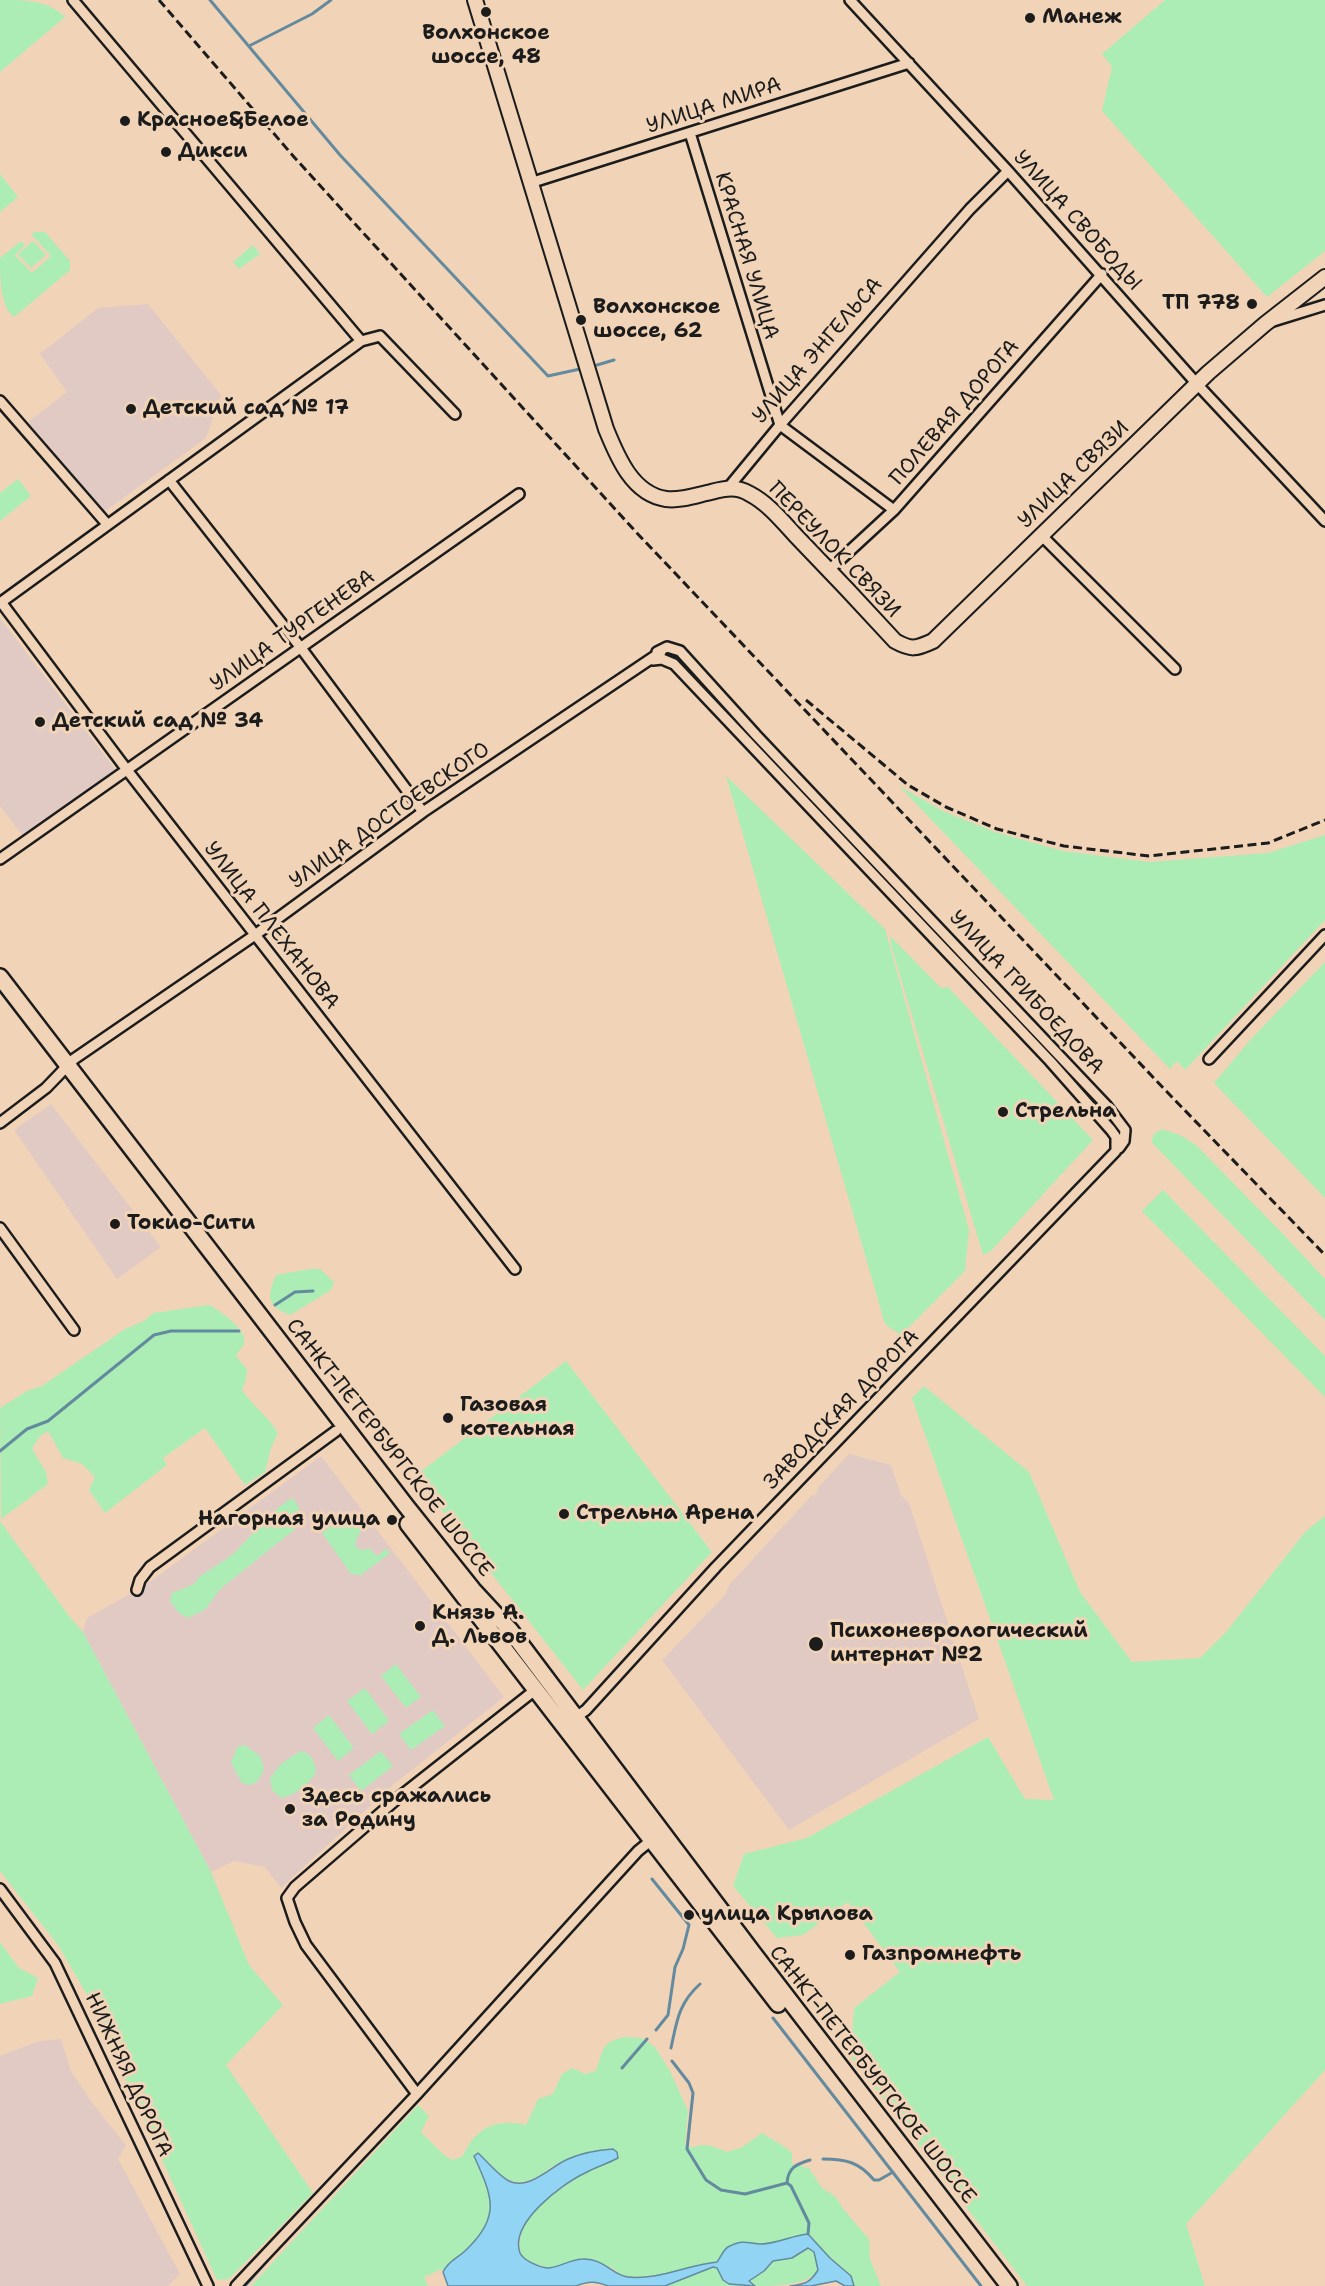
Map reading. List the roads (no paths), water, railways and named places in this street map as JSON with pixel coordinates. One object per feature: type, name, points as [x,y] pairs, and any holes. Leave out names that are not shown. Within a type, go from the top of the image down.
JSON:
[{"type":"main road","name":"САНКТ-ПЕТЕРБУРГСКОЕ ШОССЕ","points":[[0,977],[65,1070],[336,1431],[535,1690],[569,1722]]},
{"type":"main road","name":"САНКТ-ПЕТЕРБУРГСКОЕ ШОССЕ","points":[[0,994],[65,1070],[473,1590],[510,1630],[569,1722],[996,2286]]},
{"type":"main road","name":"САНКТ-ПЕТЕРБУРГСКОЕ ШОССЕ","points":[[656,1836],[1009,2286]]},
{"type":"street","points":[[74,0],[361,341]]},
{"type":"street","points":[[475,0],[606,429],[618,456],[635,481],[645,490],[665,499],[686,498],[728,488]]},
{"type":"street","name":"УЛИЦА СВОБОДЫ","points":[[850,0],[1102,274],[1197,384],[1325,521]]},
{"type":"street","name":"УЛИЦА МИРА","points":[[530,183],[909,63]]},
{"type":"street","name":"КРАСНАЯ УЛИЦА","points":[[690,133],[780,425]]},
{"type":"street","name":"УЛИЦА ЭНГЕЛЬСА","points":[[728,488],[780,425],[970,209],[1008,171]]},
{"type":"street","name":"ПОЛЕВАЯ ДОРОГА","points":[[830,570],[894,510],[1102,274]]},
{"type":"street","name":"УЛИЦА СВЯЗИ","points":[[908,648],[920,647],[933,641],[1197,384],[1265,324],[1325,277]]},
{"type":"street","name":"УЛИЦА СВЯЗИ","points":[[1265,324],[1325,306]]},
{"type":"street","points":[[1,603],[361,341],[380,336],[454,414]]},
{"type":"street","points":[[0,401],[107,524]]},
{"type":"street","points":[[780,425],[894,510]]},
{"type":"street","points":[[169,480],[300,648],[423,812]]},
{"type":"street","name":"ПЕРЕУЛОК СВЯЗИ","points":[[728,488],[739,488],[765,504],[895,641],[908,648]]},
{"type":"street","name":"УЛИЦА ТУРГЕНЕВА","points":[[0,859],[519,494]]},
{"type":"street","points":[[1041,535],[1175,669]]},
{"type":"street","name":"УЛИЦА ПЛЕХАНОВА","points":[[1,603],[127,770],[515,1269]]},
{"type":"street","name":"УЛИЦА ГРИБОЕДОВА","points":[[648,660],[667,647],[680,651],[756,735],[1106,1105],[1125,1130],[1124,1141],[1118,1148]]},
{"type":"street","name":"УЛИЦА ДОСТОЕВСКОГО","points":[[0,1123],[32,1100],[74,1059],[255,935],[423,812],[661,652]]},
{"type":"street","name":"УЛИЦА ГРИБОЕДОВА","points":[[648,660],[662,658],[669,660],[682,672],[1050,1061],[1111,1130],[1116,1137],[1118,1148]]},
{"type":"street","points":[[1209,1059],[1325,935]]},
{"type":"street","name":"ЗАВОДСКАЯ ДОРОГА","points":[[569,1722],[591,1704],[716,1567],[1118,1148]]},
{"type":"street","points":[[0,1228],[74,1330]]},
{"type":"street","points":[[137,1590],[140,1580],[150,1567],[336,1431]]},
{"type":"street","points":[[417,2094],[306,1945],[294,1922],[287,1898],[295,1887],[398,1798],[535,1690]]},
{"type":"street","points":[[236,2286],[417,2094],[638,1851],[656,1836]]},
{"type":"street","name":"НИЖНЯЯ ДОРОГА","points":[[0,1889],[55,1963],[208,2286]]},
{"type":"water","points":[[613,2149],[617,2152],[618,2158],[575,2178],[551,2195],[530,2217],[522,2229],[519,2241],[520,2253],[525,2259],[547,2268],[578,2259],[590,2259],[623,2276],[651,2276],[717,2262],[726,2248],[738,2243],[767,2244],[808,2234],[851,2276],[854,2286],[845,2286],[836,2281],[811,2286],[790,2286],[807,2282],[818,2270],[814,2252],[808,2248],[792,2258],[773,2261],[764,2271],[749,2281],[755,2286],[729,2284],[723,2280],[717,2268],[713,2267],[665,2286],[608,2286],[592,2282],[576,2286],[448,2286],[443,2272],[445,2268],[477,2238],[489,2216],[489,2194],[474,2156],[478,2153],[509,2181],[524,2183],[573,2157]]},
{"type":"waterway","points":[[210,0],[340,155],[548,376],[580,369]]},
{"type":"waterway","points":[[249,46],[312,14],[331,0]]},
{"type":"waterway","points":[[597,365],[614,360]]},
{"type":"waterway","points":[[275,1305],[295,1292],[313,1291]]},
{"type":"waterway","points":[[0,1451],[27,1429],[48,1421],[154,1335],[171,1331],[239,1331]]},
{"type":"waterway","points":[[652,1879],[689,1925],[683,1949],[675,1967],[668,2015],[656,2030]]},
{"type":"waterway","points":[[671,2048],[683,2006],[700,1984]]},
{"type":"waterway","points":[[773,2018],[981,2286]]},
{"type":"waterway","points":[[622,2068],[647,2039]]},
{"type":"waterway","points":[[672,2061],[689,2083],[693,2093],[687,2149],[706,2180],[721,2190],[745,2194],[787,2183],[791,2186],[809,2223],[808,2234]]},
{"type":"waterway","points":[[823,2159],[857,2165],[874,2180],[879,2180],[893,2172]]},
{"type":"waterway","points":[[787,2183],[794,2167],[810,2160]]},
{"type":"waterway","points":[[245,2286],[267,2261]]},
{"type":"railway","points":[[159,0],[294,157],[636,532],[1169,1094],[1325,1255]]},
{"type":"railway","points":[[806,700],[908,785],[946,807],[997,829],[1064,846],[1149,856],[1268,843],[1325,820]]},
{"type":"place","name":"Волхонское шоссе, 48","points":[[486,12]]},
{"type":"place","name":"Манеж","points":[[1030,18]]},
{"type":"place","name":"Красное&Белое","points":[[125,121]]},
{"type":"place","name":"Дикси","points":[[166,152]]},
{"type":"place","name":"ТП 778","points":[[1252,304]]},
{"type":"place","name":"Волхонское шоссе, 62","points":[[581,320]]},
{"type":"place","name":"Детский сад № 17","points":[[131,409]]},
{"type":"place","name":"Детский сад № 34","points":[[40,722]]},
{"type":"place","name":"Стрельна","points":[[1003,1112]]},
{"type":"place","name":"Токио-Сити","points":[[115,1224]]},
{"type":"place","name":"Газовая котельная","points":[[448,1418]]},
{"type":"place","name":"Стрельна Арена","points":[[564,1514]]},
{"type":"place","name":"Нагорная улица","points":[[392,1520]]},
{"type":"place","name":"Князь А. Д. Львов","points":[[420,1626]]},
{"type":"place","name":"Психоневрологический интернат №2","points":[[816,1644]]},
{"type":"place","name":"Здесь сражались за Родину","points":[[290,1809]]},
{"type":"place","name":"улица Крылова","points":[[689,1915]]},
{"type":"place","name":"Газпромнефть","points":[[850,1955]]}]
